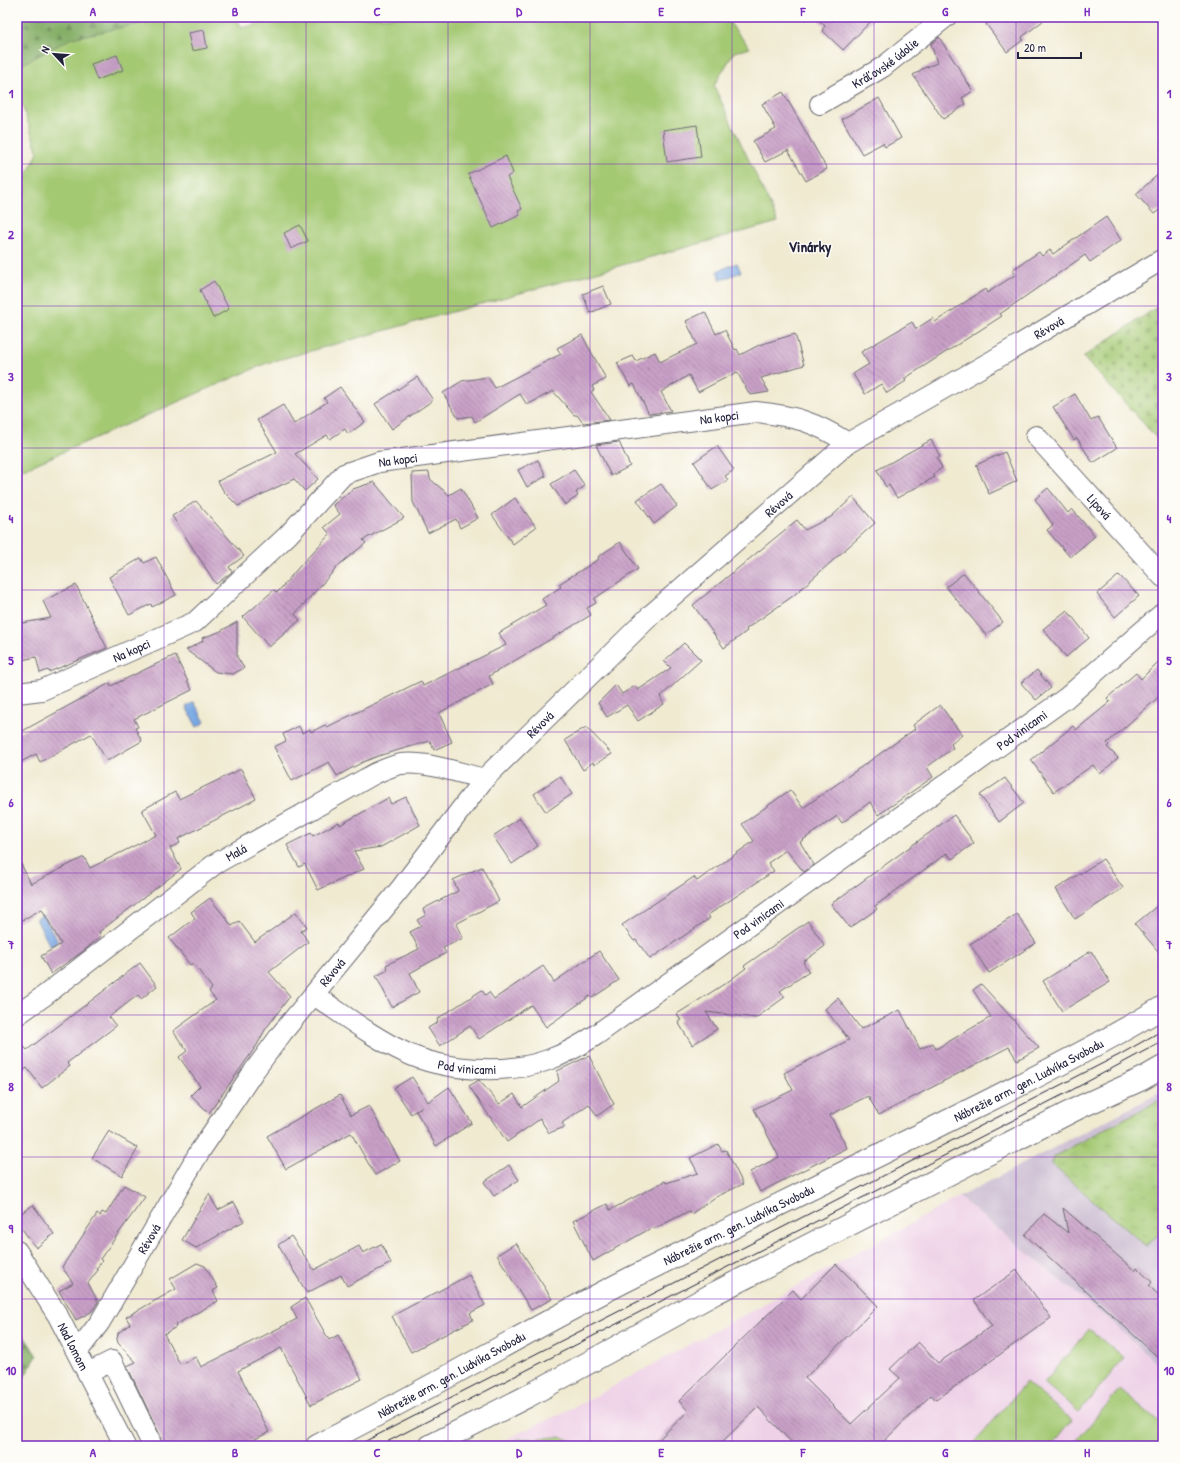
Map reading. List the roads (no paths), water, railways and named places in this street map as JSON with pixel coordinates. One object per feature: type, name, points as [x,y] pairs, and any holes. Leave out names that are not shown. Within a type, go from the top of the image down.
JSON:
[{"type":"main road","name":"Nábrežie arm. gen. Ludvíka Svobodu","points":[[317,1446],[400,1404],[527,1332],[629,1279],[884,1154],[1101,1044],[1163,1007]]},
{"type":"main road","points":[[430,1446],[528,1396],[715,1293],[1080,1107],[1142,1079],[1163,1067]]},
{"type":"street","name":"Kráľovské údolie","points":[[820,104],[883,67],[946,17]]},
{"type":"street","name":"Révová","points":[[78,1351],[100,1322],[213,1131],[282,1033],[401,888],[484,780],[653,613],[848,443],[992,361],[1163,259]]},
{"type":"street","name":"Na kopci","points":[[17,693],[42,690],[195,622],[288,535],[344,474],[379,462],[756,412],[800,419],[825,428],[848,443]]},
{"type":"street","name":"Lipová","points":[[1036,436],[1163,577]]},
{"type":"street","name":"Pod vinicami","points":[[314,995],[373,1036],[406,1053],[432,1062],[463,1068],[494,1068],[532,1065],[562,1054],[596,1035],[1066,698],[1163,613]]},
{"type":"street","name":"Malá","points":[[17,1015],[44,996],[215,864],[374,774],[388,767],[410,764],[438,768],[484,780]]},
{"type":"street","name":"Nad lomom","points":[[17,1251],[41,1286],[78,1351],[125,1446]]},
{"type":"street","points":[[88,1372],[112,1361],[150,1440]]},
{"type":"water","points":[[737,263],[741,272],[721,280],[717,271]]},
{"type":"water","points":[[194,702],[205,722],[197,727],[186,707]]},
{"type":"water","points":[[43,915],[58,942],[50,946],[36,919]]},
{"type":"tram line","points":[[356,1446],[1119,1055],[1163,1030]]},
{"type":"tram line","points":[[379,1446],[1072,1090],[1163,1041]]},
{"type":"district","name":"Vinárky","points":[[810,247]]}]
